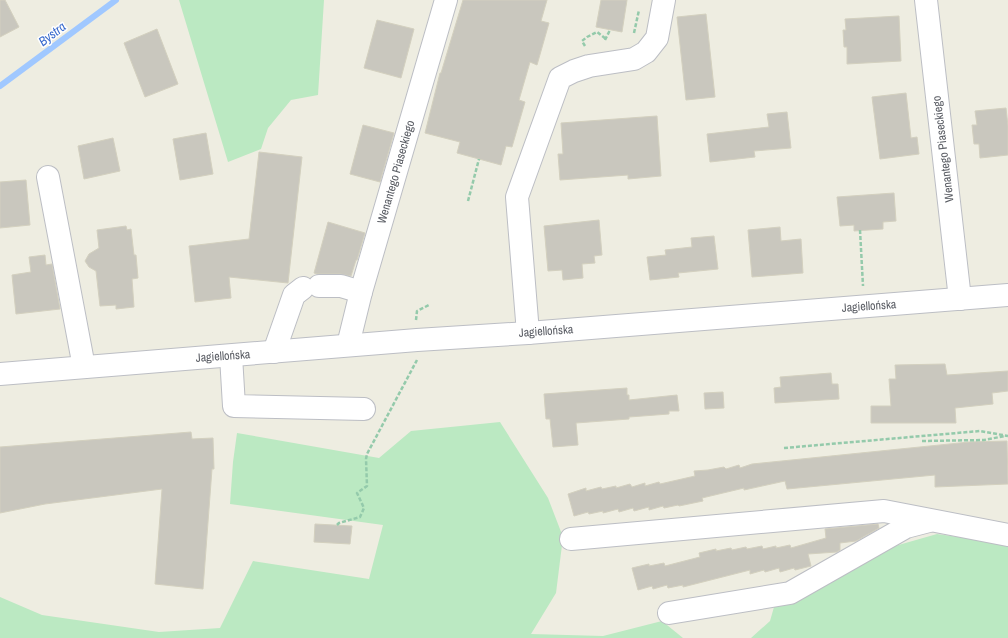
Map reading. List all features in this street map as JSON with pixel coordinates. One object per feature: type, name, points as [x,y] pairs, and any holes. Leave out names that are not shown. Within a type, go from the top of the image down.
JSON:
[{"type":"street","name":"Wenantego Piaseckiego","points":[[348,345],[361,292],[446,0]]},
{"type":"street","points":[[528,333],[517,198],[560,78],[586,67],[634,59],[646,52],[657,38],[664,0]]},
{"type":"street","name":"Wenantego Piaseckiego","points":[[926,0],[960,299]]},
{"type":"street","points":[[48,177],[84,366]]},
{"type":"street","points":[[274,352],[294,294],[311,287],[341,286],[361,292]]},
{"type":"street","name":"Jagiellońska","points":[[0,374],[84,366],[231,356],[348,345],[528,333],[1008,295]]},
{"type":"street","points":[[231,356],[234,406],[364,409]]},
{"type":"street","points":[[571,539],[884,511],[1008,535]]},
{"type":"street","points":[[669,613],[790,593],[906,527],[934,520]]},
{"type":"path","points":[[606,39],[610,30]]},
{"type":"path","points":[[468,201],[479,159]]},
{"type":"path","points":[[860,230],[863,289]]},
{"type":"path","points":[[416,323],[417,311],[428,305]]},
{"type":"path","points":[[337,525],[339,523],[360,517],[364,508],[357,493],[367,486],[367,454],[418,358]]},
{"type":"path","points":[[784,448],[980,431],[1008,436]]},
{"type":"path","points":[[922,441],[984,440],[1008,436]]},
{"type":"green space","points":[[179,0],[324,0],[318,95],[291,100],[268,128],[261,149],[228,162]]},
{"type":"green space","points":[[500,422],[548,498],[563,537],[556,593],[531,634],[603,636],[662,621],[683,638],[0,638],[0,597],[42,615],[159,632],[220,628],[253,561],[369,579],[383,525],[230,504],[237,433],[379,458],[411,431]]},
{"type":"green space","points":[[937,534],[1008,544],[1008,638],[751,638],[770,621],[776,600],[791,596],[895,546]]},
{"type":"building","points":[[0,0],[5,0],[19,27],[0,37]]},
{"type":"building","points":[[463,0],[547,0],[541,21],[549,23],[537,65],[530,62],[519,100],[525,102],[512,147],[506,146],[501,165],[457,153],[460,142],[425,133],[440,73]]},
{"type":"building","points":[[601,0],[627,0],[622,32],[596,27]]},
{"type":"building","points":[[706,14],[715,97],[686,100],[677,17]]},
{"type":"building","points":[[899,16],[901,61],[847,64],[847,47],[844,47],[843,30],[846,30],[845,19]]},
{"type":"building","points":[[377,20],[414,29],[401,78],[364,68]]},
{"type":"building","points":[[157,29],[178,84],[145,97],[124,43]]},
{"type":"building","points":[[906,93],[911,138],[917,137],[919,154],[880,159],[872,97]]},
{"type":"building","points":[[1006,108],[1008,126],[1008,155],[980,158],[979,144],[974,144],[972,125],[977,125],[975,111]]},
{"type":"building","points":[[787,112],[791,148],[754,151],[755,157],[710,162],[707,134],[769,127],[767,114]]},
{"type":"building","points":[[657,116],[661,176],[628,179],[628,175],[560,180],[558,154],[563,154],[561,123]]},
{"type":"building","points":[[363,125],[394,133],[380,182],[350,174]]},
{"type":"building","points":[[206,133],[213,174],[180,180],[173,139]]},
{"type":"building","points":[[113,138],[120,171],[84,179],[78,146]]},
{"type":"building","points":[[259,152],[302,157],[288,283],[229,277],[231,298],[195,302],[189,246],[249,239]]},
{"type":"building","points":[[26,180],[30,225],[0,228],[0,182]]},
{"type":"building","points":[[894,193],[896,221],[883,222],[883,229],[854,231],[854,225],[840,226],[837,197]]},
{"type":"building","points":[[599,220],[602,255],[594,256],[595,263],[582,264],[583,278],[563,280],[562,270],[548,271],[544,226]]},
{"type":"building","points":[[328,222],[365,233],[351,276],[314,273]]},
{"type":"building","points":[[126,226],[127,230],[131,229],[134,255],[136,255],[138,278],[132,279],[134,307],[116,309],[116,305],[100,306],[96,271],[89,267],[85,261],[89,254],[99,248],[97,230]]},
{"type":"building","points":[[780,227],[781,241],[801,239],[803,273],[752,277],[748,230]]},
{"type":"building","points":[[714,236],[718,269],[678,273],[679,277],[650,280],[647,257],[666,255],[665,250],[692,247],[691,238]]},
{"type":"building","points":[[45,255],[46,265],[52,264],[60,309],[16,314],[12,275],[31,272],[29,257]]},
{"type":"building","points":[[945,364],[947,375],[1008,371],[1008,391],[992,393],[993,404],[955,408],[956,423],[871,423],[871,406],[891,406],[889,379],[896,379],[895,365]]},
{"type":"building","points":[[831,373],[832,384],[838,384],[839,399],[775,403],[774,388],[781,387],[780,377]]},
{"type":"building","points":[[627,388],[629,400],[677,395],[679,411],[669,411],[669,414],[629,417],[629,419],[576,423],[578,445],[553,447],[550,419],[546,419],[544,394]]},
{"type":"building","points":[[723,392],[724,408],[705,409],[704,393]]},
{"type":"building","points":[[191,432],[192,439],[213,438],[214,469],[212,469],[203,589],[155,584],[162,489],[45,504],[0,513],[0,447]]},
{"type":"building","points":[[1007,441],[1008,484],[935,487],[935,475],[787,489],[785,481],[744,490],[744,488],[702,498],[703,501],[679,506],[664,508],[663,506],[649,510],[649,507],[634,511],[633,508],[619,512],[618,509],[603,513],[603,511],[589,514],[588,512],[574,516],[568,494],[586,488],[586,491],[601,487],[602,489],[616,486],[616,488],[630,484],[632,487],[645,483],[645,486],[659,482],[660,484],[695,476],[694,471],[724,467],[726,469],[739,465],[740,468],[752,464],[969,442]]},
{"type":"building","points":[[315,524],[352,526],[350,544],[314,542]]},
{"type":"building","points":[[878,524],[879,528],[856,541],[840,543],[840,550],[837,552],[808,554],[811,566],[795,570],[794,568],[780,572],[779,568],[750,574],[750,570],[683,587],[683,585],[668,588],[667,585],[653,589],[652,586],[638,590],[632,568],[649,564],[649,566],[664,563],[665,566],[700,557],[699,553],[716,549],[716,551],[731,548],[732,550],[762,546],[763,549],[790,545],[791,548],[826,538],[825,529]]},
{"type":"waterway","name":"Bystra","points":[[0,86],[116,0]]}]
